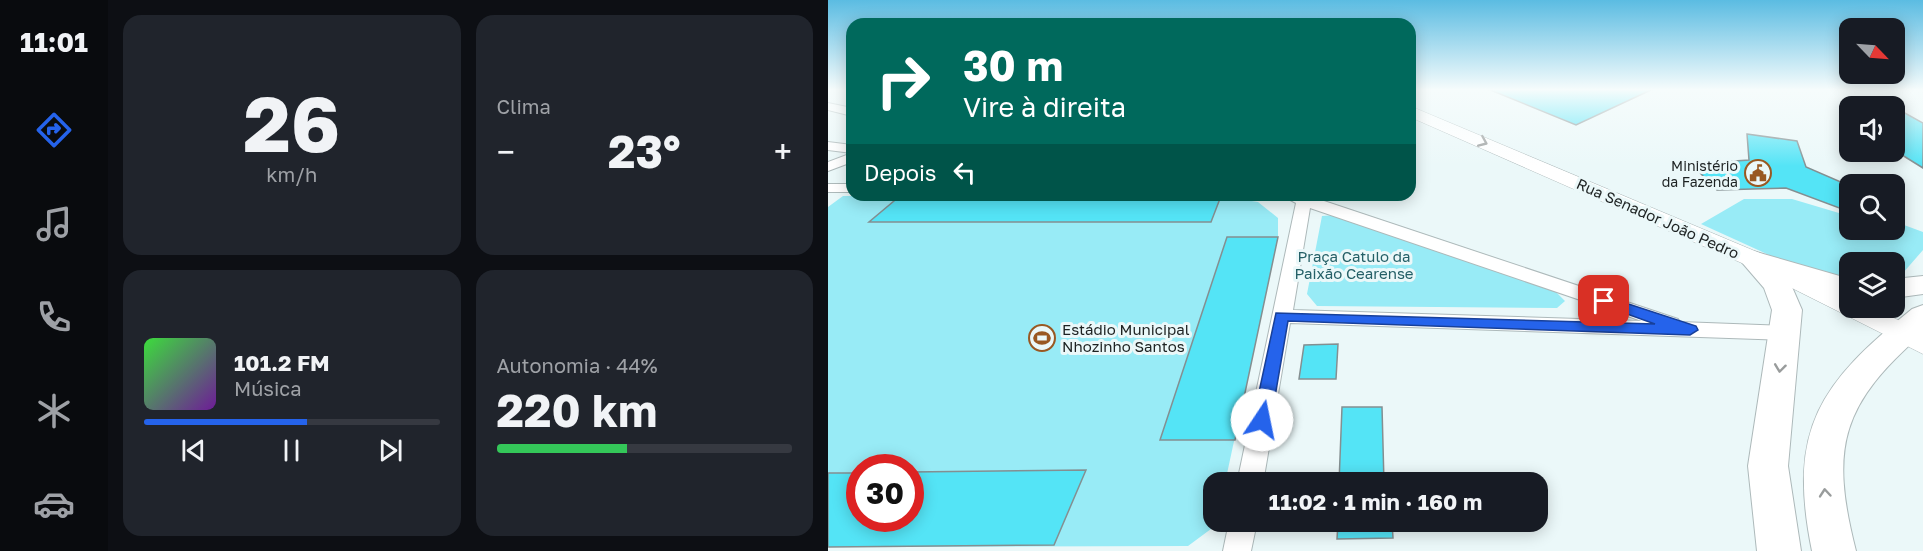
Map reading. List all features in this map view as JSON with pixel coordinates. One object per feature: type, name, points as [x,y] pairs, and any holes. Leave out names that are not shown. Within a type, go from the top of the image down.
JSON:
[{"type":"main road","name":"Rua Senador João Pedro","points":[[1419,115],[1916,331]]},
{"type":"main road","points":[[1753,259],[1839,286]]},
{"type":"main road","points":[[1753,259],[1770,275],[1783,294],[1787,310],[1768,466],[1779,551]]},
{"type":"main road","points":[[1905,287],[1923,285]]},
{"type":"main road","points":[[1834,551],[1824,489],[1826,450],[1833,420],[1845,394],[1861,374],[1916,331]]},
{"type":"street","points":[[828,146],[846,148]]},
{"type":"street","points":[[828,167],[846,160]]},
{"type":"street","points":[[828,188],[846,188]]},
{"type":"street","points":[[1252,472],[1282,316],[1296,201]]},
{"type":"street","points":[[1308,201],[1690,330]]},
{"type":"street","points":[[1282,316],[1785,333]]},
{"type":"street","points":[[1237,551],[1241,532]]},
{"type":"green space","name":"Estádio Municipal Nhozinho Santos","points":[[843,196],[846,196],[846,201],[1252,201],[1258,202],[1278,218],[1278,237],[1227,472],[1203,472],[1203,532],[1207,532],[1188,546],[828,547],[828,207]]},
{"type":"green space","points":[[1744,199],[1792,199],[1839,213],[1839,240],[1905,240],[1905,225],[1923,232],[1923,250],[1905,271],[1905,252],[1839,252],[1839,276],[1791,265],[1701,224]]},
{"type":"green space","name":"Praça Catulo da Paixão Cearense","points":[[1336,215],[1556,292],[1565,301],[1557,308],[1317,306],[1307,294],[1322,216]]},
{"type":"building","points":[[1551,115],[1598,115],[1576,125]]},
{"type":"building","points":[[1905,115],[1923,123],[1923,168],[1905,157]]},
{"type":"building","name":"Ministério da Fazenda","points":[[1747,134],[1797,141],[1806,167],[1839,181],[1839,208],[1786,188],[1717,190],[1691,164],[1749,160]]},
{"type":"building","points":[[894,201],[1219,201],[1211,222],[869,222]]},
{"type":"building","points":[[1227,237],[1278,237],[1235,440],[1160,440]]},
{"type":"building","points":[[1338,344],[1336,379],[1299,379],[1304,345]]},
{"type":"building","points":[[1342,407],[1382,407],[1384,472],[1339,472]]},
{"type":"building","points":[[1086,470],[1054,545],[828,547],[828,473],[846,473],[846,532],[924,532],[924,472]]},
{"type":"building","points":[[1337,532],[1393,532],[1393,538],[1337,539]]},
{"type":"place","name":"Ministério da Fazenda","points":[[1758,173]]},
{"type":"place","name":"Estádio Municipal Nhozinho Santos","points":[[1042,338]]},
{"type":"route","points":[[1262,420],[1282,316],[1690,330],[1604,301]]}]
